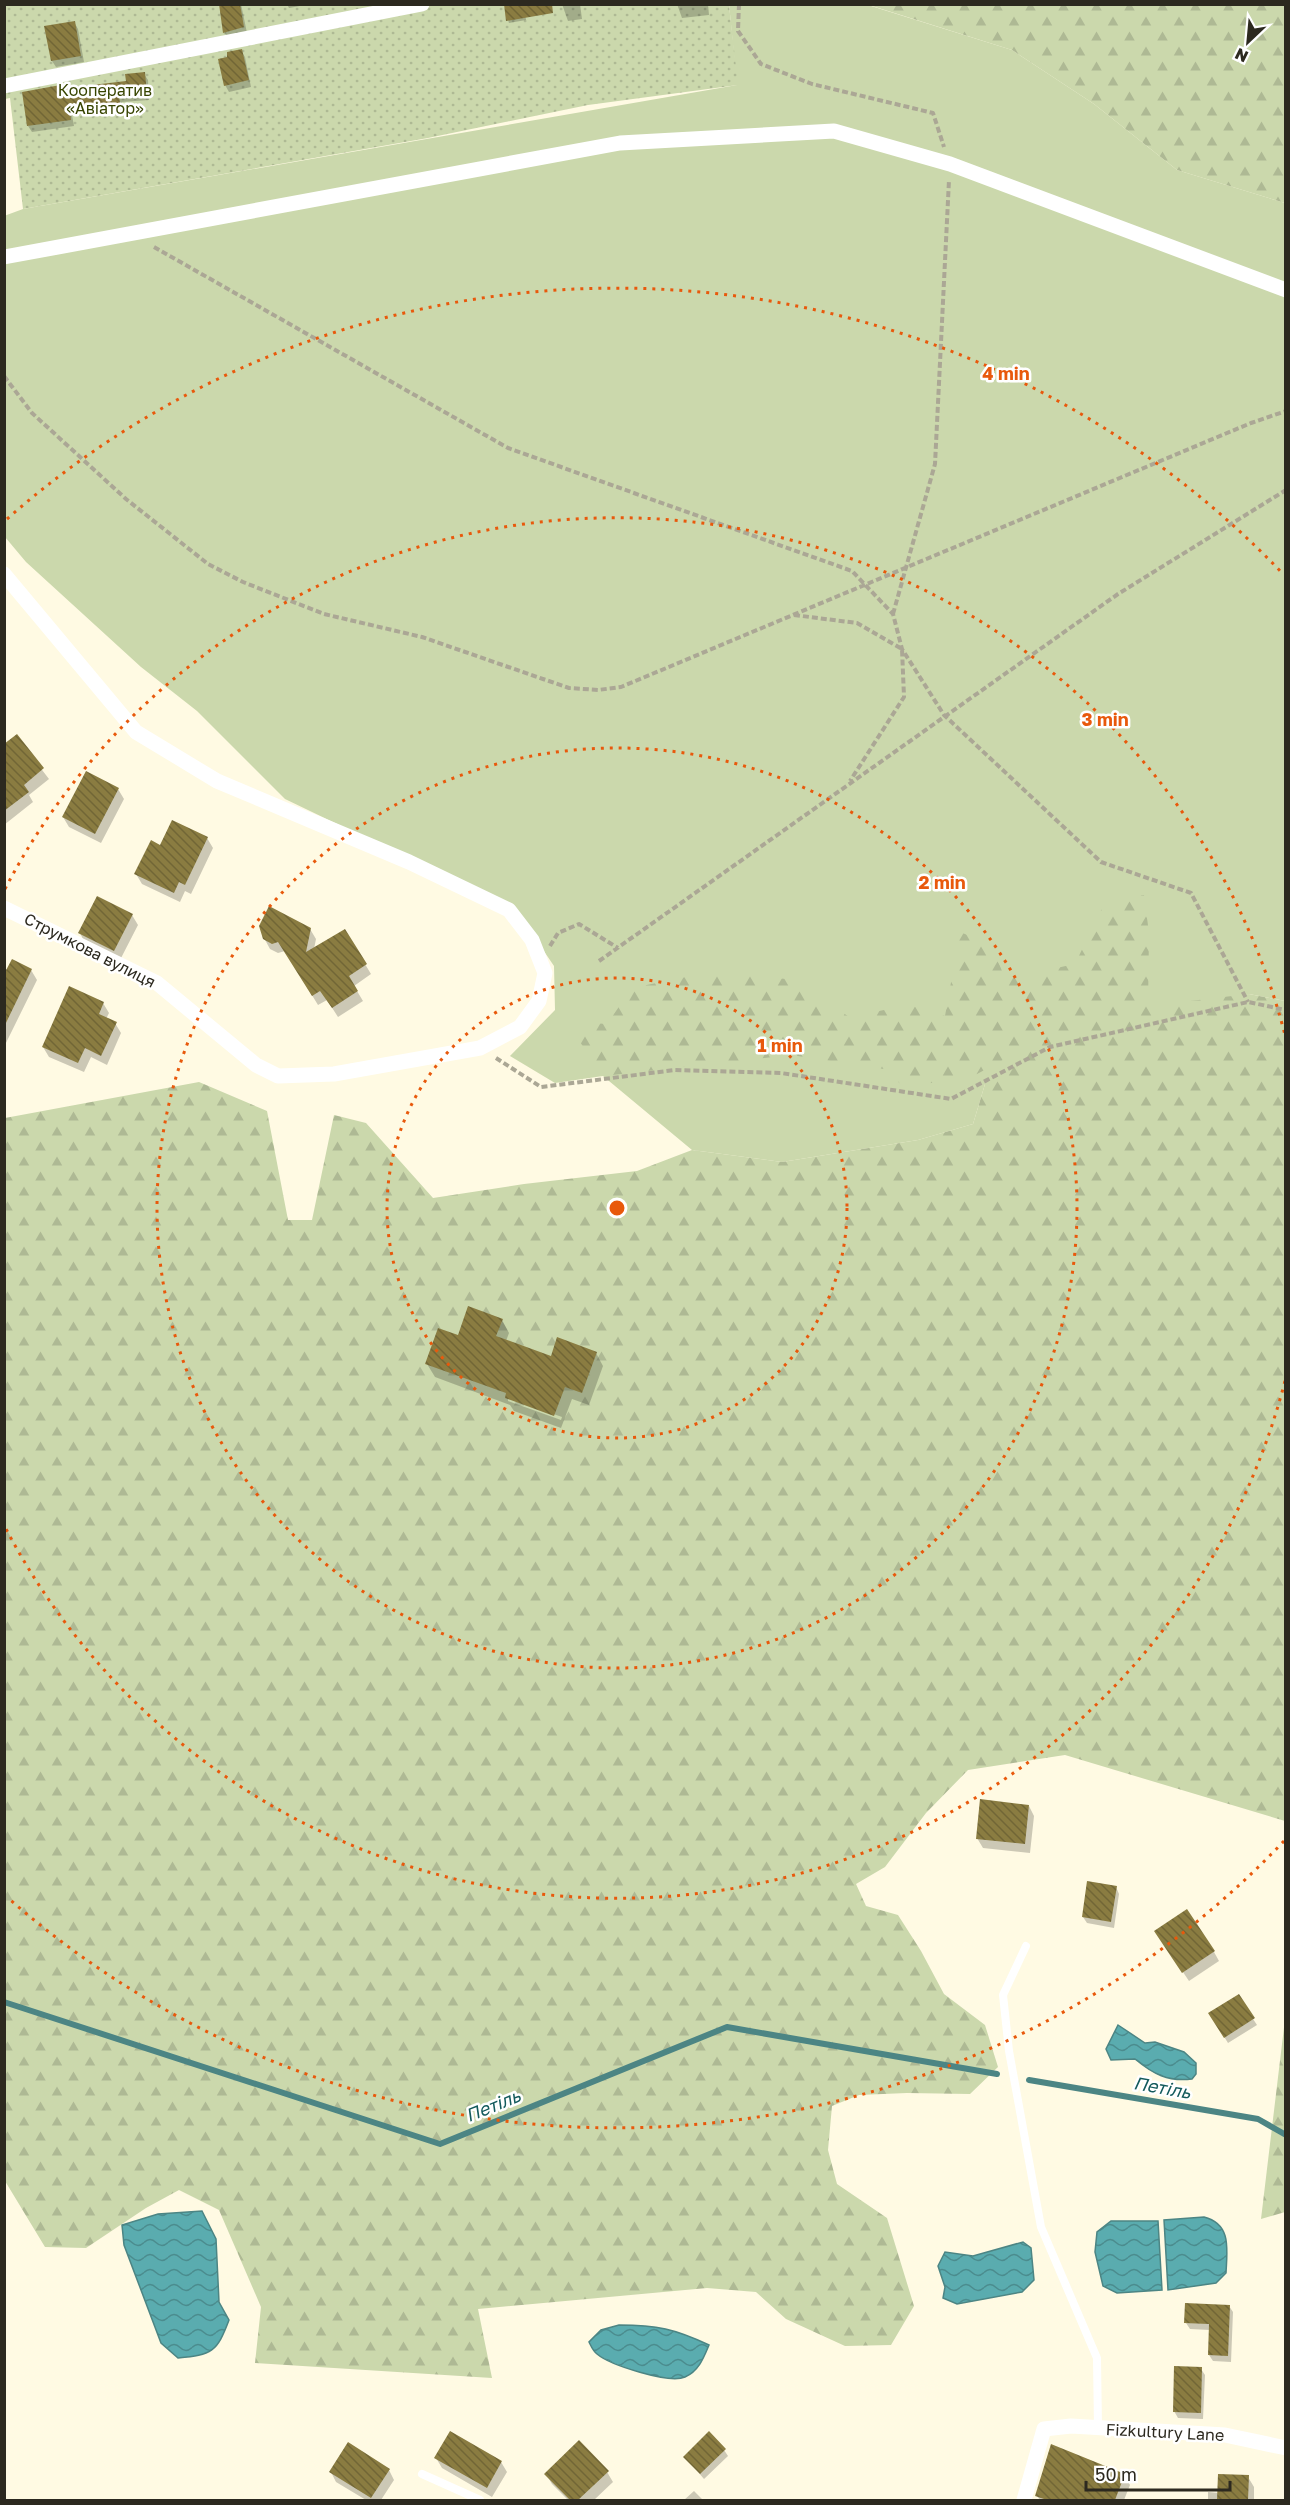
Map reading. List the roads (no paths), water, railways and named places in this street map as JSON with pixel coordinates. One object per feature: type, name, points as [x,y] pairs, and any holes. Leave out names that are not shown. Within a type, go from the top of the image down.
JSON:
[{"type":"street","points":[[4,86],[422,4]]},
{"type":"street","points":[[4,257],[620,143],[834,131],[950,164],[1286,290]]},
{"type":"street","name":"Струмкова вулиця","points":[[4,574],[136,732],[217,781],[409,862],[509,910],[532,940],[545,973],[539,1001],[520,1027],[480,1048],[334,1074],[278,1076],[256,1065],[157,983],[4,908]]},
{"type":"street","name":"Fizkultury Lane","points":[[1024,2500],[1044,2429],[1071,2426],[1226,2435],[1286,2448]]},
{"type":"lane","points":[[1026,1947],[1003,1995],[1009,2051],[1041,2227],[1097,2358],[1098,2428]]},
{"type":"lane","points":[[422,2474],[480,2500]]},
{"type":"water","points":[[1118,2025],[1145,2043],[1155,2042],[1184,2052],[1196,2063],[1196,2074],[1192,2079],[1168,2078],[1148,2069],[1135,2059],[1111,2060],[1106,2049]]},
{"type":"water","points":[[202,2211],[216,2239],[219,2302],[229,2320],[221,2339],[212,2350],[199,2355],[178,2358],[161,2343],[124,2245],[122,2225],[158,2214]]},
{"type":"water","points":[[1204,2217],[1213,2220],[1224,2232],[1227,2247],[1226,2273],[1216,2283],[1168,2290],[1164,2220]]},
{"type":"water","points":[[1111,2221],[1158,2221],[1162,2290],[1117,2293],[1103,2286],[1095,2252],[1097,2232]]},
{"type":"water","points":[[1023,2242],[1031,2248],[1034,2280],[1022,2292],[957,2304],[943,2298],[945,2287],[938,2266],[945,2252],[973,2256]]},
{"type":"water","points":[[619,2325],[666,2329],[709,2345],[694,2371],[685,2377],[654,2376],[614,2363],[593,2350],[589,2342],[601,2330]]},
{"type":"waterway","name":"Петіль","points":[[4,2002],[440,2144],[727,2027],[997,2074]]},
{"type":"waterway","name":"Петіль","points":[[1029,2080],[1258,2119],[1286,2135]]},
{"type":"park label","name":"Кооператив «Авіатор»","points":[[105,99]]}]
